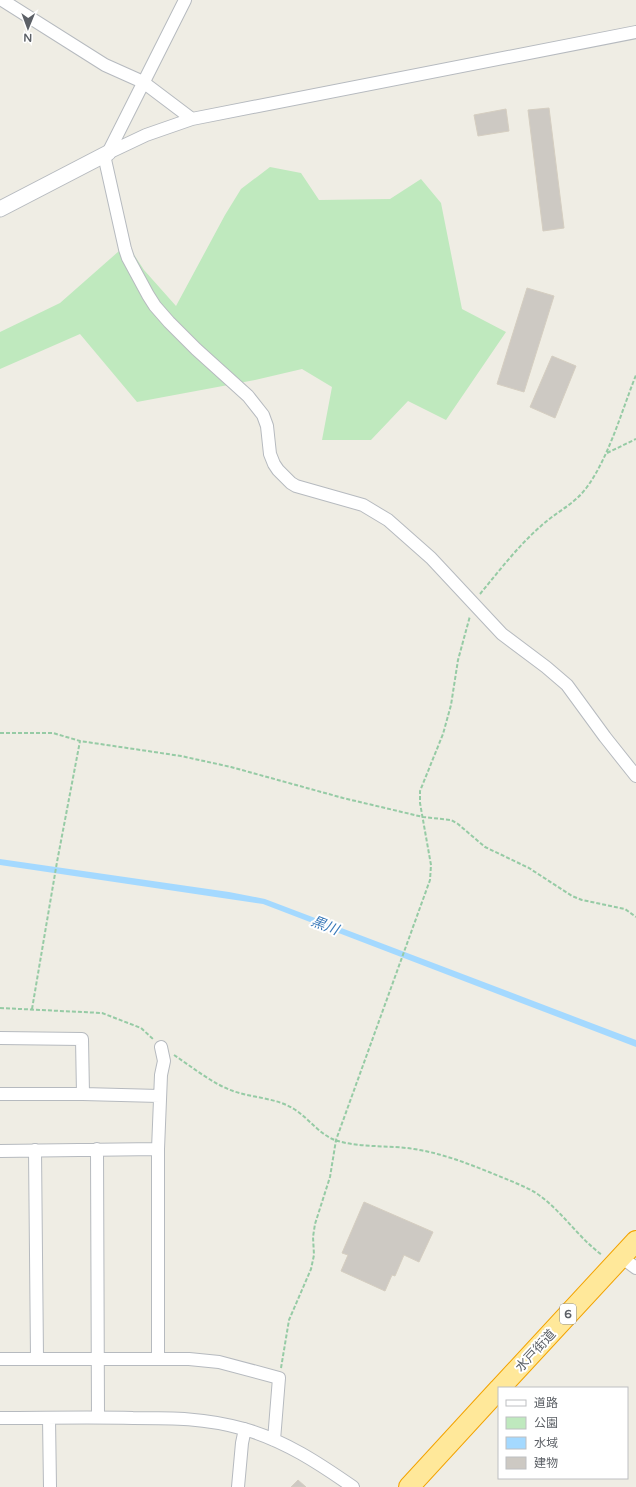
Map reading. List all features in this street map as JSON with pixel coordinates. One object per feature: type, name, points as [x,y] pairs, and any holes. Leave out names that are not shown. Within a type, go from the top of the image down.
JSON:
[{"type":"highway","name":"水戸街道","points":[[502,1387],[624,1263],[636,1241]]},
{"type":"highway","name":"水戸街道","points":[[409,1487],[498,1391]]},
{"type":"street","points":[[2,0],[105,65],[143,82],[192,119]]},
{"type":"street","points":[[185,0],[106,154],[125,249],[128,258],[155,306],[196,349],[256,405],[268,426],[270,454],[278,470],[296,486],[363,505],[388,520],[431,558],[502,634],[567,685],[636,776]]},
{"type":"street","points":[[0,209],[146,135],[192,119],[636,32]]},
{"type":"street","points":[[0,1038],[82,1039],[83,1094]]},
{"type":"street","points":[[158,1359],[159,1096],[164,1061],[161,1047]]},
{"type":"street","points":[[0,1094],[159,1096]]},
{"type":"street","points":[[96,1149],[98,1417]]},
{"type":"street","points":[[0,1151],[158,1149]]},
{"type":"street","points":[[34,1150],[36,1358]]},
{"type":"street","points":[[0,1359],[190,1359],[219,1362],[279,1378],[274,1440]]},
{"type":"street","points":[[0,1418],[191,1418],[218,1422],[245,1429],[274,1440],[309,1458],[353,1487]]},
{"type":"street","points":[[49,1418],[50,1487]]},
{"type":"street","points":[[238,1487],[242,1443],[245,1429]]},
{"type":"path","points":[[279,1378],[289,1320],[312,1269],[315,1224],[330,1177],[336,1140],[430,880],[431,865],[420,803],[420,791],[443,734],[451,705],[458,660],[473,602],[514,554],[540,527],[576,500],[588,486],[606,454],[636,375]]},
{"type":"path","points":[[606,454],[636,439]]},
{"type":"path","points":[[0,733],[53,733],[80,740],[181,756],[231,767],[343,798],[423,817],[451,820],[458,824],[485,847],[529,868],[572,896],[582,900],[625,909],[636,917]]},
{"type":"path","points":[[32,1009],[57,862],[80,740]]},
{"type":"path","points":[[336,1140],[347,1143],[413,1149],[434,1153],[456,1159],[513,1182],[542,1197],[560,1214],[590,1247],[624,1263]]},
{"type":"green space","points":[[270,167],[301,173],[319,200],[390,199],[421,179],[441,203],[462,309],[506,332],[446,420],[408,401],[371,440],[322,440],[332,387],[302,369],[255,380],[137,402],[80,334],[0,369],[0,332],[60,303],[127,244],[144,270],[176,306],[225,215],[241,189]]},
{"type":"water","name":"黒川","points":[[0,859],[229,892],[265,899],[636,1040],[636,1047],[263,904],[0,865]]},
{"type":"building","points":[[549,108],[564,228],[543,231],[528,110]]},
{"type":"building","points":[[506,109],[509,131],[478,136],[474,115]]},
{"type":"building","points":[[527,288],[554,296],[524,392],[497,384]]},
{"type":"building","points":[[552,356],[576,366],[555,418],[530,407]]},
{"type":"building","points":[[364,1202],[433,1232],[419,1262],[404,1255],[395,1276],[392,1275],[385,1291],[341,1271],[348,1255],[342,1253]]},
{"type":"building","points":[[298,1480],[306,1487],[291,1487]]}]
